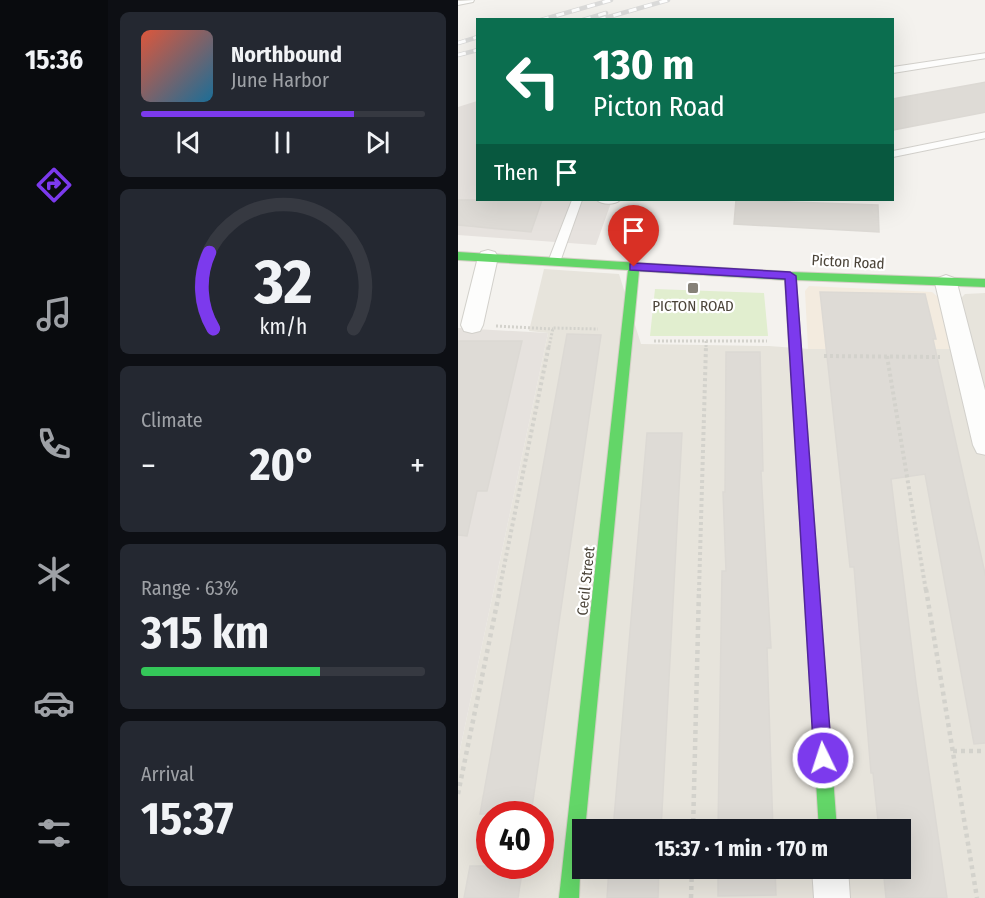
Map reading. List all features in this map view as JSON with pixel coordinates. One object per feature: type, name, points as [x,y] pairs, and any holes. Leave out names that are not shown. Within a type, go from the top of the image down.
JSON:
[{"type":"street","name":"Picton Road","points":[[458,256],[790,276],[986,284]]},
{"type":"street","points":[[472,325],[488,257]]},
{"type":"street","name":"Cecil Street","points":[[569,898],[634,267]]},
{"type":"street","points":[[790,276],[827,819]]},
{"type":"street","points":[[946,283],[986,445]]},
{"type":"street","points":[[831,879],[832,898]]},
{"type":"lane","points":[[458,3],[470,0]]},
{"type":"lane","points":[[894,70],[986,55]]},
{"type":"lane","points":[[894,154],[986,135]]},
{"type":"lane","points":[[554,262],[577,201]]},
{"type":"path","points":[[472,325],[706,341],[795,340]]},
{"type":"path","points":[[458,794],[552,329]]},
{"type":"path","points":[[693,819],[706,341]]},
{"type":"path","points":[[796,356],[964,357]]},
{"type":"path","points":[[887,356],[977,898]]},
{"type":"path","points":[[953,751],[986,751]]},
{"type":"path","points":[[691,898],[692,879]]},
{"type":"shaded area","points":[[476,101],[476,201],[612,201],[596,245],[458,235],[458,107]]},
{"type":"shaded area","points":[[544,269],[619,274],[641,344],[769,346],[809,349],[960,299],[965,294],[985,293],[985,898],[458,898],[458,759],[548,333],[529,331]]},
{"type":"shaded area","points":[[809,286],[932,292],[939,298],[951,349],[808,349],[805,291]]},
{"type":"shaded area","points":[[458,328],[548,333],[458,759]]},
{"type":"green space","points":[[655,289],[764,293],[768,336],[650,336]]},
{"type":"building","points":[[986,82],[986,112],[894,130],[894,99]]},
{"type":"building","points":[[458,200],[542,201],[531,232],[458,225]]},
{"type":"building","points":[[736,201],[878,205],[879,232],[734,224]]},
{"type":"building","points":[[820,292],[925,294],[986,578],[986,743],[974,744],[925,474],[891,479],[916,683],[947,898],[886,898],[884,879],[911,879],[911,819],[878,819],[873,773],[871,773],[854,567],[850,567]]},
{"type":"building","points":[[567,334],[601,335],[533,801],[482,801]]},
{"type":"building","points":[[458,341],[522,341],[487,491],[477,491],[467,536],[458,535]]},
{"type":"building","points":[[726,352],[760,352],[763,471],[761,471],[771,648],[767,648],[773,819],[718,819],[722,571],[726,571],[723,492],[725,492]]},
{"type":"building","points":[[647,433],[682,433],[662,819],[614,819]]},
{"type":"building","points":[[470,866],[476,866],[476,879],[521,879],[518,898],[464,898]]},
{"type":"building","points":[[608,879],[659,879],[658,898],[607,898]]},
{"type":"building","points":[[718,879],[775,879],[776,895],[718,896]]},
{"type":"railway","points":[[548,18],[611,0]]},
{"type":"railway","points":[[605,18],[668,0]]},
{"type":"railway","points":[[590,18],[606,13]]},
{"type":"railway","points":[[458,43],[476,38]]},
{"type":"railway","points":[[458,55],[476,50]]},
{"type":"traffic: fast","points":[[458,256],[790,276],[986,283]]},
{"type":"traffic: fast","points":[[569,898],[634,267]]},
{"type":"traffic: fast","points":[[790,276],[827,819]]},
{"type":"place","name":"PICTON ROAD","points":[[693,288]]},
{"type":"route","points":[[634,267],[790,276],[823,758]]}]
